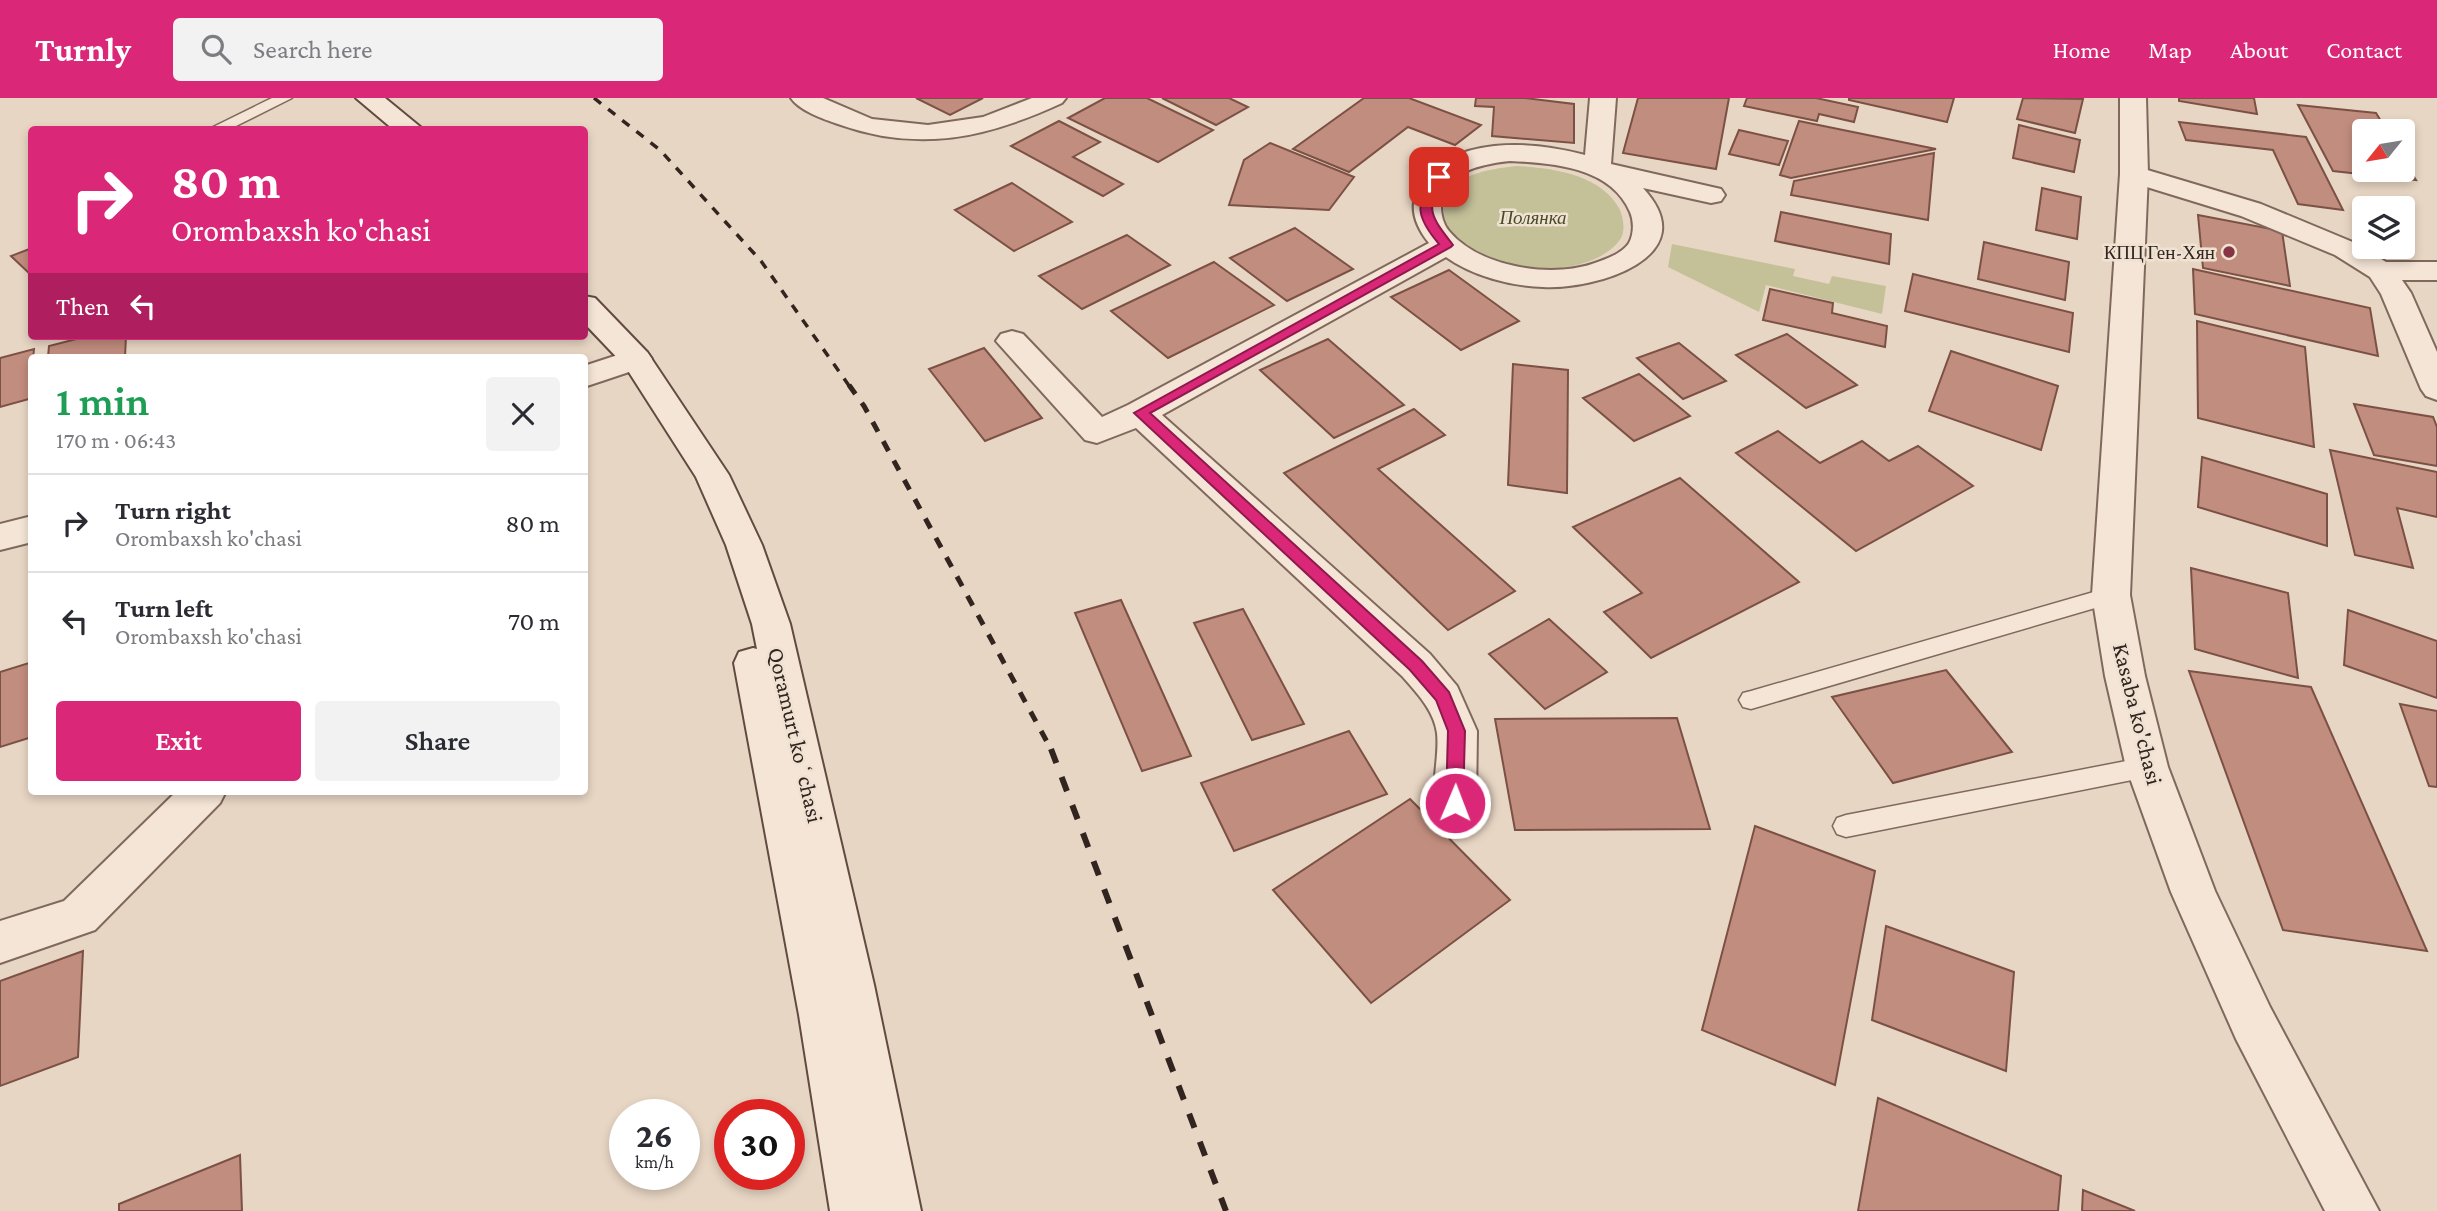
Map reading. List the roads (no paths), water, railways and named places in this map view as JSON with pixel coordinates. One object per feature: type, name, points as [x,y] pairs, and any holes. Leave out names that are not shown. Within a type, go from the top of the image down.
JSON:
[{"type":"street","points":[[345,98],[381,126]]},
{"type":"street","points":[[369,98],[406,126]]},
{"type":"street","points":[[804,98],[849,122],[896,132],[940,132],[988,125],[1015,117],[1053,98]]},
{"type":"street","points":[[1597,169],[1603,98]]},
{"type":"street","name":"Kasaba ko'chasi","points":[[2133,98],[2134,174],[2111,595],[2124,676],[2147,767],[2193,892],[2253,1023],[2353,1211]]},
{"type":"street","points":[[1597,169],[1625,185],[1642,205],[1648,226],[1642,247],[1621,264],[1590,275],[1552,278],[1525,276],[1475,262],[1447,245],[1432,228],[1425,210],[1428,192],[1439,177],[1457,165],[1482,157],[1520,153],[1562,158],[1597,169],[1711,195]]},
{"type":"street","points":[[2134,174],[2251,210],[2345,249],[2380,271],[2396,293],[2437,389]]},
{"type":"street","points":[[1012,341],[1097,432],[1140,413],[1447,245]]},
{"type":"street","points":[[2380,271],[2437,271]]},
{"type":"street","name":"Qoramurt koʻchasi","points":[[588,315],[612,368],[712,475],[744,545],[771,624],[851,985],[895,1211]]},
{"type":"street","name":"Qoramurt koʻchasi","points":[[588,337],[692,483],[721,552],[747,630],[822,1015],[856,1211]]},
{"type":"street","points":[[1140,413],[1416,665],[1443,697],[1457,731],[1455,803]]},
{"type":"street","points":[[0,537],[28,530]]},
{"type":"street","points":[[0,943],[79,916],[201,795]]},
{"type":"lane","points":[[223,126],[284,98]]},
{"type":"lane","points":[[1751,700],[2111,595]]},
{"type":"lane","points":[[1846,826],[2147,767]]},
{"type":"railway","points":[[594,98],[660,150],[761,261],[850,387]]},
{"type":"railway","points":[[849,385],[864,406],[1051,750]]},
{"type":"railway","points":[[1051,750],[1226,1211]]},
{"type":"place","name":"КПЦ Ген-Хян","points":[[2229,252]]},
{"type":"park label","name":"Полянка","points":[[1533,217]]}]
